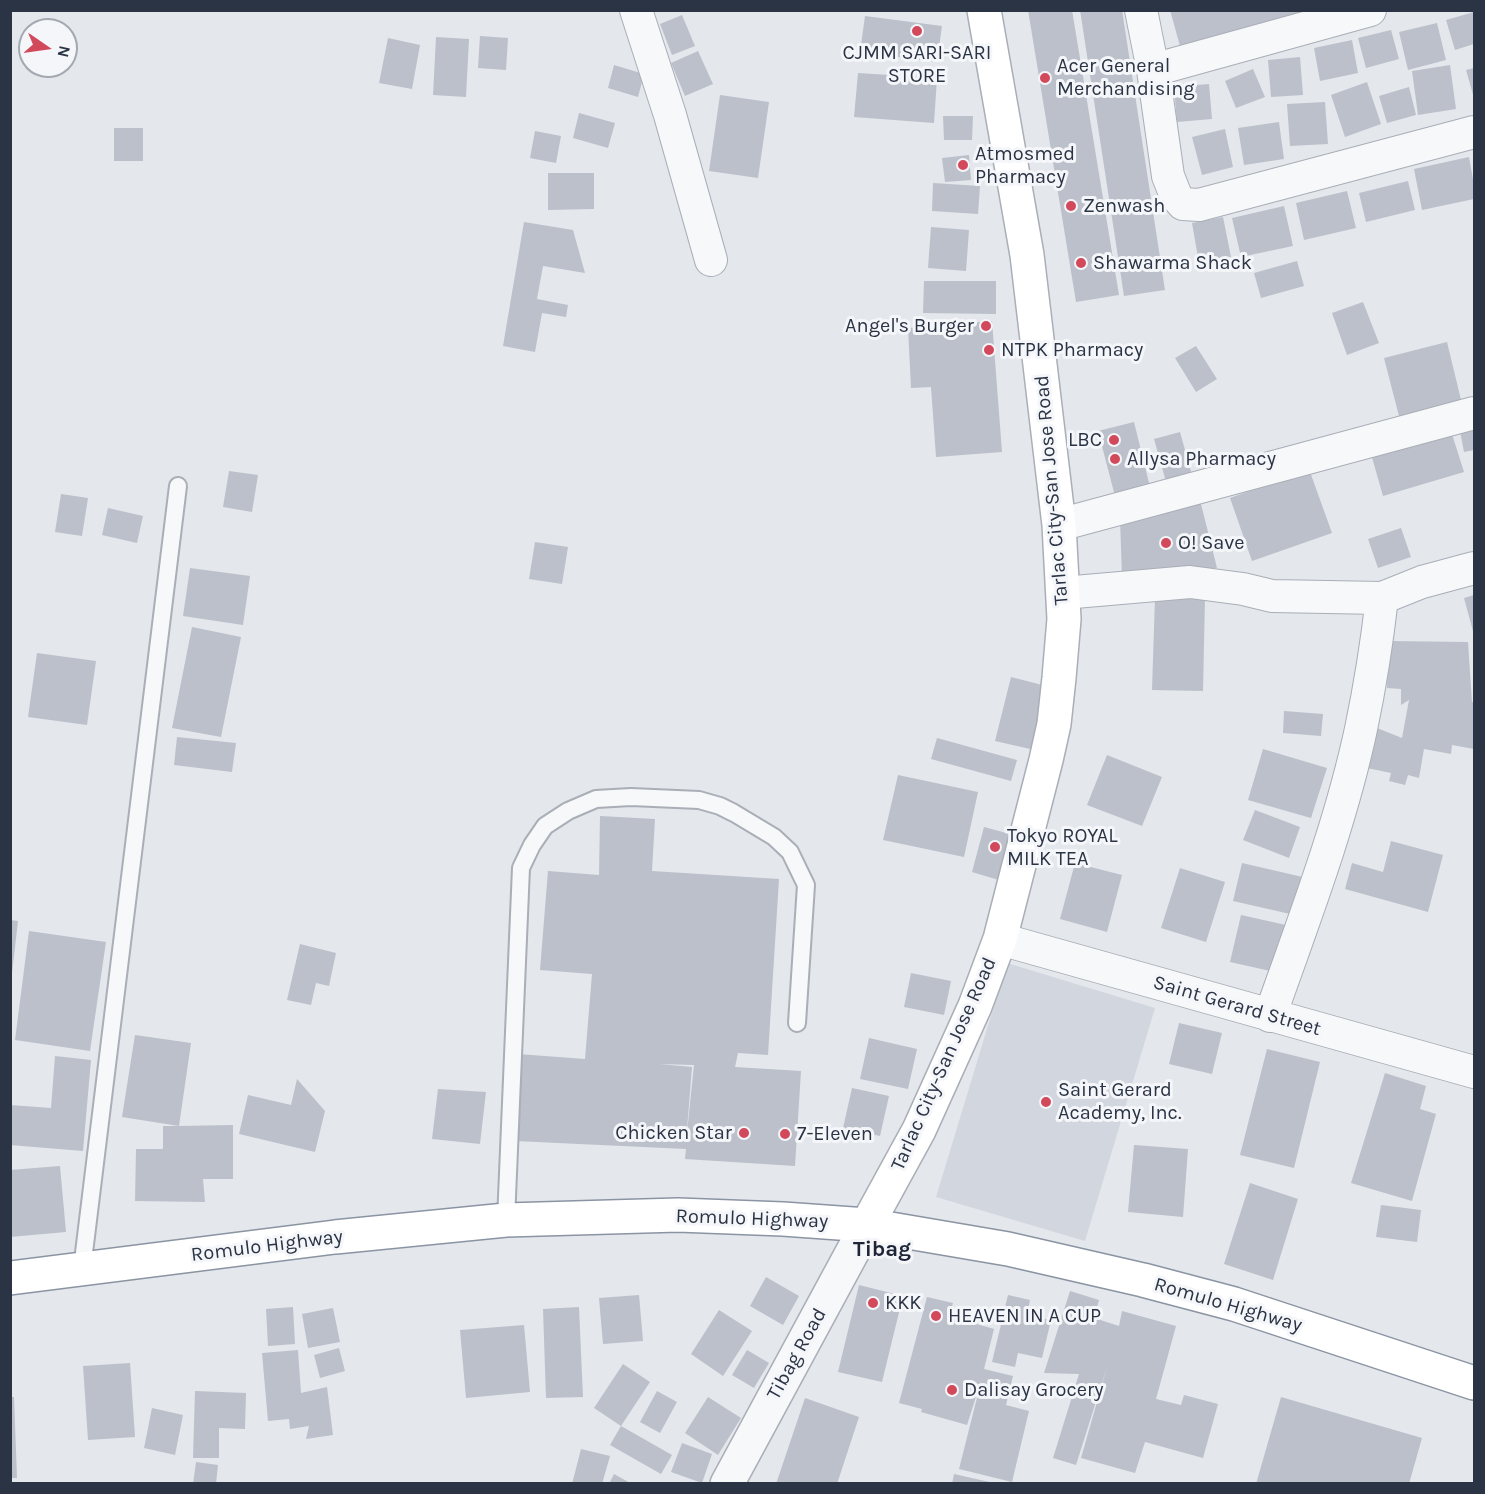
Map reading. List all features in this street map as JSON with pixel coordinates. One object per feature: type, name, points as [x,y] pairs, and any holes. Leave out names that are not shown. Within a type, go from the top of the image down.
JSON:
[{"type":"main road","name":"Tarlac City-San Jose Road","points":[[867,1225],[919,1130],[975,1006],[1000,939],[1016,882],[1054,724],[1064,619],[1059,525],[1027,255],[984,10]]},
{"type":"main road","name":"Romulo Highway","points":[[10,1278],[335,1237],[506,1220],[678,1215],[867,1225],[1008,1249],[1234,1304],[1474,1383]]},
{"type":"street","points":[[636,10],[711,260]]},
{"type":"street","points":[[1141,10],[1153,70],[1168,176],[1176,196],[1183,204],[1199,205],[1474,132]]},
{"type":"street","points":[[1153,70],[1370,10]]},
{"type":"street","points":[[1059,525],[1474,413]]},
{"type":"street","points":[[1063,593],[1190,582],[1243,589],[1272,596],[1382,598],[1394,591],[1474,568]]},
{"type":"street","points":[[1270,1016],[1328,848],[1345,791],[1361,729],[1382,598]]},
{"type":"street","name":"Saint Gerard Street","points":[[1000,939],[1474,1072]]},
{"type":"street","name":"Tibag Road","points":[[727,1484],[867,1225]]},
{"type":"lane","points":[[82,1269],[178,486]]},
{"type":"lane","points":[[506,1220],[522,868],[532,845],[545,826],[568,811],[596,799],[631,797],[699,800],[720,806],[774,837],[790,852],[806,885],[797,1023]]},
{"type":"shaded area","name":"Saint Gerard Academy, Inc.","points":[[1007,963],[1155,1008],[1085,1241],[936,1197]]},
{"type":"building","points":[[1028,10],[1072,10],[1119,295],[1076,302]]},
{"type":"building","points":[[1080,10],[1122,10],[1165,290],[1124,296]]},
{"type":"building","points":[[1170,10],[1340,10],[1183,57]]},
{"type":"building","points":[[1474,12],[1474,44],[1455,50],[1446,20]]},
{"type":"building","points":[[682,15],[695,46],[672,55],[660,24]]},
{"type":"building","points":[[865,16],[942,26],[937,62],[860,52]]},
{"type":"building","points":[[1437,23],[1446,60],[1408,70],[1399,32]]},
{"type":"building","points":[[1391,30],[1399,59],[1366,68],[1358,38]]},
{"type":"building","points":[[480,36],[508,38],[506,70],[478,68]]},
{"type":"building","points":[[436,37],[469,39],[466,97],[433,95]]},
{"type":"building","points":[[388,38],[420,45],[412,89],[379,83]]},
{"type":"building","points":[[1352,40],[1358,73],[1320,81],[1314,48]]},
{"type":"building","points":[[698,51],[713,84],[685,96],[671,63]]},
{"type":"building","points":[[1300,57],[1303,95],[1271,97],[1268,60]]},
{"type":"building","points":[[614,65],[644,74],[638,97],[608,88]]},
{"type":"building","points":[[1450,65],[1456,109],[1418,115],[1412,71]]},
{"type":"building","points":[[1474,68],[1474,98],[1466,70]]},
{"type":"building","points":[[1253,69],[1265,97],[1236,108],[1225,81]]},
{"type":"building","points":[[858,73],[937,78],[934,123],[854,117]]},
{"type":"building","points":[[1367,82],[1381,124],[1345,137],[1331,95]]},
{"type":"building","points":[[1209,84],[1212,119],[1177,122],[1174,87]]},
{"type":"building","points":[[1409,87],[1416,115],[1387,123],[1379,96]]},
{"type":"building","points":[[720,95],[769,102],[758,178],[709,171]]},
{"type":"building","points":[[1325,102],[1328,144],[1290,146],[1287,104]]},
{"type":"building","points":[[579,113],[615,123],[608,148],[573,138]]},
{"type":"building","points":[[943,116],[973,116],[972,140],[944,140]]},
{"type":"building","points":[[1279,122],[1284,159],[1244,165],[1238,128]]},
{"type":"building","points":[[114,128],[143,128],[143,161],[114,161]]},
{"type":"building","points":[[1225,129],[1233,167],[1202,175],[1192,137]]},
{"type":"building","points":[[535,131],[561,136],[556,163],[530,158]]},
{"type":"building","points":[[969,155],[971,180],[945,182],[942,158]]},
{"type":"building","points":[[1469,157],[1474,199],[1422,210],[1414,169]]},
{"type":"building","points":[[548,173],[594,173],[594,209],[548,210]]},
{"type":"building","points":[[1408,181],[1415,210],[1366,222],[1359,193]]},
{"type":"building","points":[[933,183],[980,186],[978,214],[932,211]]},
{"type":"building","points":[[1347,191],[1356,228],[1304,240],[1296,203]]},
{"type":"building","points":[[1284,206],[1293,246],[1241,257],[1232,218]]},
{"type":"building","points":[[1223,217],[1231,257],[1199,263],[1192,223]]},
{"type":"building","points":[[524,222],[573,230],[585,273],[543,266],[537,299],[568,305],[566,317],[542,313],[535,352],[503,346]]},
{"type":"building","points":[[931,227],[969,230],[966,271],[928,268]]},
{"type":"building","points":[[1297,261],[1304,286],[1261,298],[1254,273]]},
{"type":"building","points":[[924,281],[996,281],[996,314],[923,313]]},
{"type":"building","points":[[1363,302],[1379,343],[1347,355],[1332,313]]},
{"type":"building","points":[[992,321],[1002,452],[936,457],[931,387],[911,388],[908,328]]},
{"type":"building","points":[[1447,342],[1462,404],[1400,420],[1384,358]]},
{"type":"building","points":[[1196,346],[1217,379],[1196,392],[1175,358]]},
{"type":"building","points":[[1134,422],[1150,487],[1115,496],[1098,431]]},
{"type":"building","points":[[1474,427],[1474,450],[1464,452],[1460,431]]},
{"type":"building","points":[[1451,431],[1464,472],[1383,496],[1371,454]]},
{"type":"building","points":[[1180,432],[1192,475],[1166,482],[1154,439]]},
{"type":"building","points":[[1309,469],[1332,533],[1252,561],[1230,498]]},
{"type":"building","points":[[229,471],[258,475],[252,512],[223,507]]},
{"type":"building","points":[[61,494],[88,498],[82,536],[55,532]]},
{"type":"building","name":"O! Save","points":[[1199,496],[1217,568],[1122,578],[1120,518]]},
{"type":"building","points":[[108,508],[143,516],[137,543],[102,535]]},
{"type":"building","points":[[1401,528],[1411,557],[1378,568],[1368,539]]},
{"type":"building","points":[[535,542],[568,547],[562,584],[529,579]]},
{"type":"building","points":[[190,568],[250,576],[243,625],[183,616]]},
{"type":"building","points":[[1474,595],[1474,635],[1464,598]]},
{"type":"building","points":[[1155,597],[1205,598],[1203,691],[1152,690]]},
{"type":"building","points":[[192,627],[241,637],[221,737],[172,728]]},
{"type":"building","points":[[1388,641],[1468,642],[1472,702],[1474,702],[1474,749],[1452,745],[1451,754],[1424,749],[1419,778],[1408,775],[1405,785],[1389,781],[1391,773],[1367,768],[1377,728],[1402,738],[1409,700],[1401,705],[1401,689],[1387,688]]},
{"type":"building","points":[[37,653],[96,661],[87,725],[28,717]]},
{"type":"building","points":[[1011,677],[1054,688],[1039,751],[995,741]]},
{"type":"building","points":[[1284,711],[1323,714],[1321,736],[1283,733]]},
{"type":"building","points":[[177,737],[236,743],[232,772],[174,765]]},
{"type":"building","points":[[937,738],[1017,760],[1011,781],[931,759]]},
{"type":"building","points":[[1263,749],[1327,768],[1311,818],[1248,800]]},
{"type":"building","points":[[1107,755],[1162,777],[1142,826],[1087,805]]},
{"type":"building","points":[[898,775],[978,792],[964,857],[883,840]]},
{"type":"building","points":[[1255,810],[1300,827],[1289,858],[1243,840]]},
{"type":"building","points":[[600,816],[655,819],[652,871],[779,879],[768,1055],[738,1053],[735,1067],[801,1071],[795,1166],[685,1159],[686,1149],[515,1141],[518,1054],[585,1059],[592,974],[540,970],[548,871],[599,875]],"holes":[[[659,1064],[694,1065],[686,1142],[692,1067]]]},
{"type":"building","name":"Tokyo ROYAL MILK TEA","points":[[984,827],[1014,835],[1002,881],[972,872]]},
{"type":"building","points":[[1391,841],[1443,855],[1428,912],[1345,889],[1352,863],[1383,872]]},
{"type":"building","points":[[1075,863],[1122,875],[1107,932],[1060,919]]},
{"type":"building","points":[[1242,863],[1307,878],[1299,916],[1233,901]]},
{"type":"building","points":[[1180,868],[1225,882],[1206,942],[1161,928]]},
{"type":"building","points":[[1241,915],[1286,925],[1275,972],[1230,962]]},
{"type":"building","points":[[10,920],[18,921],[12,973],[10,973]]},
{"type":"building","points":[[29,931],[106,942],[90,1051],[15,1040]]},
{"type":"building","points":[[300,944],[336,953],[329,986],[316,983],[311,1005],[287,1000]]},
{"type":"building","points":[[911,973],[951,981],[944,1015],[904,1007]]},
{"type":"building","points":[[1179,1023],[1222,1033],[1212,1074],[1169,1064]]},
{"type":"building","points":[[135,1035],[191,1043],[179,1126],[122,1117]]},
{"type":"building","points":[[869,1038],[917,1049],[908,1089],[860,1079]]},
{"type":"building","points":[[1267,1049],[1320,1062],[1294,1168],[1240,1155]]},
{"type":"building","points":[[55,1056],[91,1060],[83,1151],[10,1145],[10,1105],[51,1108]]},
{"type":"building","points":[[1385,1073],[1426,1086],[1420,1109],[1436,1114],[1412,1201],[1351,1183]]},
{"type":"building","points":[[297,1079],[325,1111],[315,1152],[239,1134],[248,1095],[291,1105]]},
{"type":"building","points":[[852,1088],[889,1096],[880,1136],[843,1128]]},
{"type":"building","points":[[438,1089],[486,1092],[480,1144],[432,1139]]},
{"type":"building","points":[[233,1125],[233,1179],[203,1179],[205,1202],[135,1201],[136,1149],[163,1149],[163,1126]]},
{"type":"building","points":[[1134,1145],[1188,1149],[1183,1217],[1128,1212]]},
{"type":"building","points":[[60,1166],[66,1232],[10,1237],[10,1170]]},
{"type":"building","points":[[1250,1183],[1298,1199],[1273,1280],[1224,1264]]},
{"type":"building","points":[[1381,1205],[1421,1210],[1417,1242],[1376,1237]]},
{"type":"building","points":[[766,1277],[799,1296],[783,1325],[750,1306]]},
{"type":"building","points":[[859,1285],[903,1296],[882,1382],[838,1372]]},
{"type":"building","points":[[1070,1291],[1099,1300],[1094,1318],[1119,1326],[1122,1311],[1176,1326],[1156,1399],[1181,1405],[1184,1395],[1218,1404],[1203,1458],[1145,1442],[1135,1473],[1081,1458],[1107,1367],[1076,1465],[1053,1458],[1079,1374],[1044,1373]]},
{"type":"building","points":[[639,1295],[643,1341],[603,1344],[599,1298]]},
{"type":"building","points":[[1008,1295],[1030,1300],[1027,1315],[1051,1320],[1042,1358],[1018,1353],[1015,1367],[992,1362]]},
{"type":"building","points":[[927,1297],[953,1303],[949,1316],[994,1329],[984,1369],[1013,1376],[1006,1405],[1029,1411],[1012,1482],[959,1469],[982,1378],[967,1425],[899,1403]]},
{"type":"building","points":[[293,1307],[295,1344],[268,1346],[266,1309]]},
{"type":"building","points":[[579,1307],[583,1397],[546,1398],[543,1309]]},
{"type":"building","points":[[333,1308],[340,1342],[308,1348],[302,1314]]},
{"type":"building","points":[[719,1310],[752,1331],[723,1376],[691,1354]]},
{"type":"building","points":[[524,1325],[530,1392],[466,1398],[460,1330]]},
{"type":"building","points":[[339,1348],[345,1371],[320,1378],[314,1355]]},
{"type":"building","points":[[298,1350],[301,1393],[327,1387],[333,1435],[306,1439],[309,1426],[290,1429],[289,1419],[268,1421],[262,1353]]},
{"type":"building","points":[[747,1350],[769,1363],[754,1388],[732,1375]]},
{"type":"building","points":[[130,1363],[135,1437],[88,1440],[83,1366]]},
{"type":"building","points":[[623,1364],[650,1382],[621,1426],[594,1408]]},
{"type":"building","points":[[195,1391],[246,1393],[245,1429],[219,1428],[219,1458],[193,1458]]},
{"type":"building","points":[[657,1391],[677,1402],[660,1433],[640,1422]]},
{"type":"building","points":[[10,1397],[14,1397],[17,1478],[10,1478]]},
{"type":"building","points":[[708,1397],[741,1418],[718,1455],[685,1433]]},
{"type":"building","points":[[1281,1397],[1422,1438],[1409,1484],[1256,1484]]},
{"type":"building","points":[[805,1398],[859,1417],[837,1484],[776,1484]]},
{"type":"building","points":[[152,1408],[183,1415],[175,1455],[144,1448]]},
{"type":"building","points":[[621,1426],[672,1455],[661,1474],[610,1445]]},
{"type":"building","points":[[682,1443],[712,1454],[702,1483],[671,1472]]},
{"type":"building","points":[[581,1449],[610,1456],[602,1484],[572,1484]]},
{"type":"building","points":[[196,1462],[218,1465],[216,1484],[193,1484]]},
{"type":"building","points":[[614,1474],[632,1484],[609,1484]]},
{"type":"building","points":[[954,1474],[994,1483],[994,1484],[952,1484]]},
{"type":"place","name":"CJMM SARI-SARI STORE","points":[[917,31]]},
{"type":"place","name":"Acer General Merchandising","points":[[1045,78]]},
{"type":"place","name":"Atmosmed Pharmacy","points":[[963,165]]},
{"type":"place","name":"Zenwash","points":[[1071,206]]},
{"type":"place","name":"Shawarma Shack","points":[[1081,263]]},
{"type":"place","name":"Angel's Burger","points":[[986,326]]},
{"type":"place","name":"NTPK Pharmacy","points":[[989,350]]},
{"type":"place","name":"LBC","points":[[1114,440]]},
{"type":"place","name":"Allysa Pharmacy","points":[[1115,459]]},
{"type":"place","name":"O! Save","points":[[1166,543]]},
{"type":"place","name":"Tokyo ROYAL MILK TEA","points":[[995,847]]},
{"type":"place","name":"Saint Gerard Academy, Inc.","points":[[1046,1102]]},
{"type":"place","name":"Chicken Star","points":[[744,1133]]},
{"type":"place","name":"7-Eleven","points":[[785,1134]]},
{"type":"place","name":"KKK","points":[[873,1303]]},
{"type":"place","name":"HEAVEN IN A CUP","points":[[936,1316]]},
{"type":"place","name":"Dalisay Grocery","points":[[952,1390]]},
{"type":"district","name":"Tibag","points":[[882,1250]]}]
